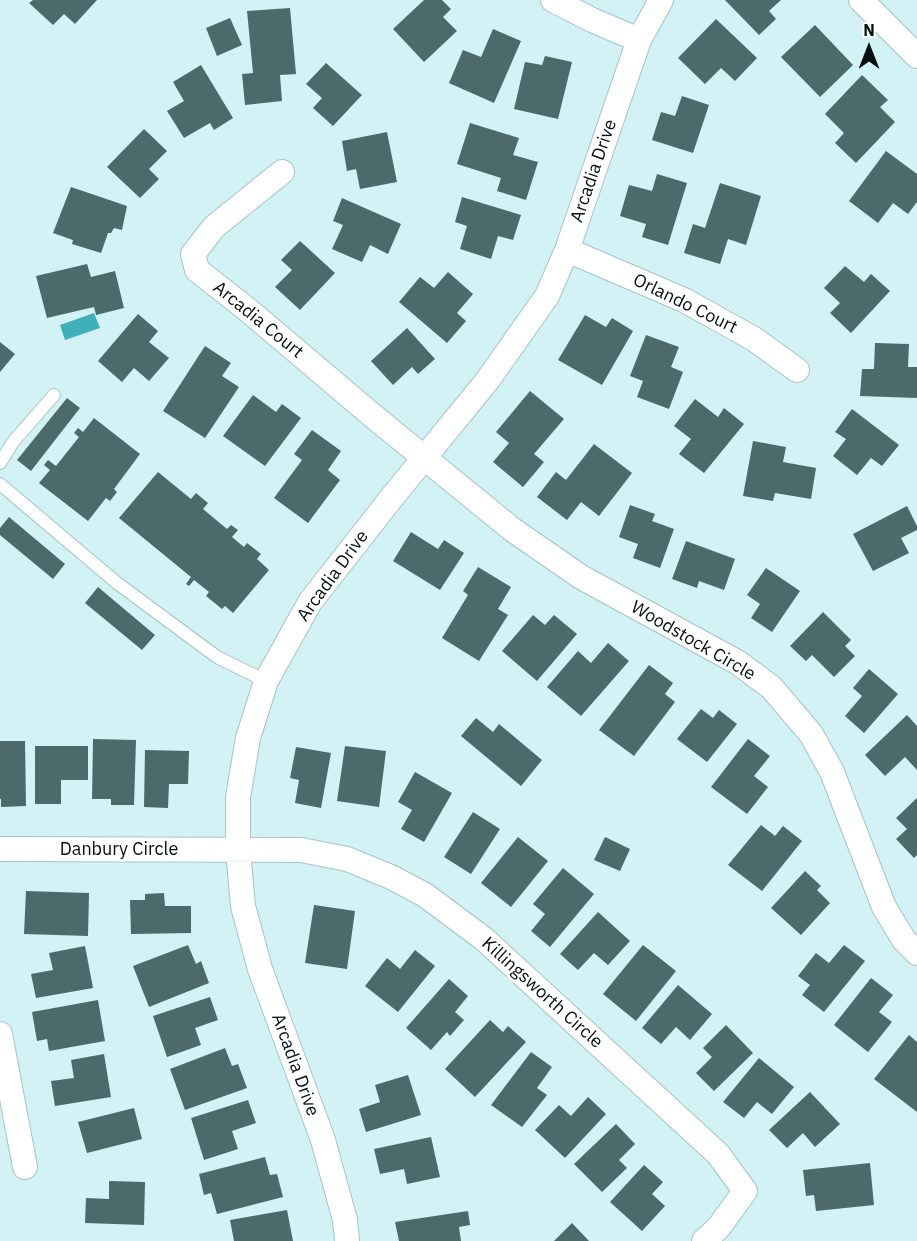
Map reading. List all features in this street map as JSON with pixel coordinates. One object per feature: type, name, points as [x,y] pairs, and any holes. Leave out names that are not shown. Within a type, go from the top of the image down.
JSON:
[{"type":"street","points":[[553,0],[639,40]]},
{"type":"street","name":"Arcadia Drive","points":[[347,1241],[345,1220],[323,1140],[260,969],[243,906],[238,850],[238,797],[248,738],[266,681],[310,602],[487,381],[547,296],[567,250],[639,40],[661,0]]},
{"type":"street","points":[[861,0],[917,56]]},
{"type":"street","name":"Arcadia Court","points":[[282,172],[214,226],[193,254],[197,270],[425,459]]},
{"type":"street","name":"Orlando Court","points":[[567,250],[684,300],[754,339],[797,370]]},
{"type":"street","name":"Woodstock Circle","points":[[425,459],[513,530],[580,578],[737,662],[771,687],[811,734],[832,772],[884,907],[904,940],[917,953]]},
{"type":"street","name":"Danbury Circle","points":[[0,849],[238,850]]},
{"type":"street","name":"Killingsworth Circle","points":[[238,850],[301,850],[347,859],[391,877],[425,895],[484,939],[718,1154],[745,1191],[719,1227],[704,1241]]},
{"type":"street","points":[[0,1034],[25,1167]]},
{"type":"lane","points":[[0,463],[13,442],[54,395]]},
{"type":"lane","points":[[0,484],[126,590],[217,657],[266,681]]},
{"type":"water","points":[[94,313],[100,328],[65,340],[60,325]]},
{"type":"building","points":[[33,0],[97,0],[75,24],[64,14],[53,25],[29,3]]},
{"type":"building","points":[[424,0],[442,0],[451,9],[443,17],[457,31],[424,62],[393,29]]},
{"type":"building","points":[[725,0],[781,0],[769,11],[776,19],[759,35]]},
{"type":"building","points":[[290,8],[296,74],[280,75],[282,101],[245,105],[242,74],[253,73],[247,11]]},
{"type":"building","points":[[230,18],[242,45],[217,56],[206,28]]},
{"type":"building","points":[[716,19],[757,58],[735,81],[721,68],[705,84],[678,58]]},
{"type":"building","points":[[815,25],[853,65],[820,97],[781,57]]},
{"type":"building","points":[[493,29],[521,41],[494,103],[449,83],[463,50],[481,57]]},
{"type":"building","points":[[545,56],[572,62],[558,119],[514,109],[525,62],[542,65]]},
{"type":"building","points":[[326,63],[362,95],[333,126],[313,108],[322,98],[306,84]]},
{"type":"building","points":[[201,65],[233,118],[214,130],[210,123],[184,138],[167,111],[184,101],[173,82]]},
{"type":"building","points":[[862,75],[888,100],[880,107],[895,122],[856,163],[835,143],[844,133],[825,114]]},
{"type":"building","points":[[682,96],[709,105],[693,153],[652,140],[661,112],[675,116]]},
{"type":"building","points":[[470,123],[519,138],[513,155],[538,162],[526,200],[497,191],[501,178],[457,164]]},
{"type":"building","points":[[144,129],[167,151],[149,169],[159,179],[140,198],[107,167]]},
{"type":"building","points":[[387,132],[397,182],[360,189],[356,169],[347,171],[342,141]]},
{"type":"building","points":[[886,151],[917,174],[917,202],[908,214],[893,203],[878,223],[849,201]]},
{"type":"building","points":[[657,174],[687,183],[668,245],[642,237],[646,224],[620,216],[629,185],[652,191]]},
{"type":"building","points":[[720,183],[761,196],[746,245],[728,239],[720,264],[684,253],[693,224],[705,228]]},
{"type":"building","points":[[71,187],[127,206],[122,230],[114,228],[111,233],[108,233],[101,253],[72,244],[73,240],[53,233]]},
{"type":"building","points":[[462,197],[521,215],[513,240],[498,236],[491,259],[460,249],[467,226],[455,222]]},
{"type":"building","points":[[342,198],[401,224],[388,254],[370,245],[362,262],[332,249],[343,225],[333,221]]},
{"type":"building","points":[[300,241],[335,273],[300,310],[275,287],[292,270],[281,260]]},
{"type":"building","points":[[87,264],[91,277],[115,271],[124,308],[96,315],[94,307],[47,318],[36,276]]},
{"type":"building","points":[[845,266],[864,282],[871,274],[890,291],[851,333],[830,313],[840,303],[824,288]]},
{"type":"building","points":[[448,272],[473,294],[457,313],[466,321],[447,343],[399,302],[420,277],[434,288]]},
{"type":"building","points":[[138,314],[158,331],[149,342],[169,358],[149,381],[134,368],[122,382],[98,361]]},
{"type":"building","points":[[585,315],[606,327],[612,318],[633,331],[602,385],[558,360]]},
{"type":"building","points":[[407,328],[435,359],[418,374],[412,367],[393,385],[371,361]]},
{"type":"building","points":[[646,335],[679,347],[671,367],[683,372],[669,409],[637,397],[643,381],[630,376]]},
{"type":"building","points":[[0,342],[15,354],[0,372]]},
{"type":"building","points":[[875,343],[909,344],[908,367],[917,367],[917,398],[860,396],[862,369],[874,369]]},
{"type":"building","points":[[205,346],[231,363],[222,376],[239,387],[205,438],[163,411]]},
{"type":"building","points":[[530,391],[564,419],[534,454],[544,462],[523,487],[493,462],[509,443],[496,432]]},
{"type":"building","points":[[253,395],[276,412],[282,404],[301,418],[265,466],[223,436]]},
{"type":"building","points":[[67,398],[80,408],[31,471],[17,460]]},
{"type":"building","points":[[695,399],[718,417],[724,408],[744,424],[704,473],[679,454],[691,439],[674,426]]},
{"type":"building","points":[[852,409],[899,445],[882,466],[871,458],[857,475],[833,456],[846,439],[835,432]]},
{"type":"building","points":[[94,418],[140,454],[114,489],[117,492],[110,501],[106,498],[88,521],[39,483],[50,470],[44,465],[48,460],[56,466],[79,437],[74,433],[78,428],[83,432]]},
{"type":"building","points":[[312,430],[341,451],[328,470],[340,480],[308,523],[274,498],[302,460],[294,454]]},
{"type":"building","points":[[753,441],[786,447],[783,462],[816,468],[811,499],[775,493],[773,501],[743,496]]},
{"type":"building","points":[[594,444],[632,473],[599,516],[581,502],[567,520],[537,497],[556,472],[566,480]]},
{"type":"building","points":[[158,472],[191,499],[196,493],[208,503],[203,509],[227,529],[231,525],[238,530],[232,537],[244,547],[247,543],[261,554],[257,559],[269,570],[233,613],[225,606],[222,609],[206,596],[209,592],[194,580],[189,586],[186,584],[191,577],[119,518]]},
{"type":"building","points":[[630,505],[655,514],[652,521],[674,529],[660,568],[633,558],[638,544],[619,537]]},
{"type":"building","points":[[907,506],[917,526],[917,530],[901,538],[909,553],[873,571],[853,534]]},
{"type":"building","points":[[9,517],[65,564],[53,579],[0,535],[0,528]]},
{"type":"building","points":[[411,532],[438,549],[444,540],[464,553],[440,590],[393,561]]},
{"type":"building","points":[[686,541],[735,559],[724,590],[699,581],[697,588],[672,579]]},
{"type":"building","points":[[478,567],[511,587],[498,609],[508,615],[479,661],[442,638],[468,595],[463,591]]},
{"type":"building","points":[[766,568],[800,591],[772,632],[751,618],[760,604],[747,595]]},
{"type":"building","points":[[98,587],[155,635],[142,650],[85,603]]},
{"type":"building","points":[[823,612],[851,640],[845,646],[855,656],[834,677],[812,655],[806,661],[790,646]]},
{"type":"building","points":[[533,615],[545,625],[554,615],[577,634],[537,681],[502,651]]},
{"type":"building","points":[[608,643],[629,661],[581,716],[547,687],[578,651],[591,663]]},
{"type":"building","points":[[649,665],[673,683],[665,694],[675,702],[634,756],[599,730]]},
{"type":"building","points":[[869,669],[898,694],[864,733],[845,716],[862,696],[853,688]]},
{"type":"building","points":[[701,709],[713,718],[719,710],[737,724],[707,762],[677,739]]},
{"type":"building","points":[[907,715],[917,726],[917,770],[905,757],[885,776],[865,755]]},
{"type":"building","points":[[476,718],[493,732],[499,724],[542,760],[521,786],[461,736]]},
{"type":"building","points":[[93,739],[136,740],[134,805],[111,805],[111,799],[92,799]]},
{"type":"building","points":[[748,739],[770,756],[754,776],[768,787],[747,814],[711,787]]},
{"type":"building","points":[[0,741],[25,741],[26,806],[1,807]]},
{"type":"building","points":[[35,746],[88,746],[88,780],[61,780],[61,804],[35,804]]},
{"type":"building","points":[[345,746],[386,751],[379,807],[337,801]]},
{"type":"building","points":[[296,747],[331,753],[321,808],[295,803],[299,780],[290,778]]},
{"type":"building","points":[[145,750],[189,751],[188,784],[169,784],[168,808],[144,807]]},
{"type":"building","points":[[415,772],[452,793],[424,842],[401,829],[412,810],[398,802]]},
{"type":"building","points":[[917,798],[917,855],[914,858],[896,839],[907,829],[896,818]]},
{"type":"building","points":[[473,812],[500,829],[471,874],[444,857]]},
{"type":"building","points":[[761,825],[775,836],[783,826],[802,841],[762,891],[728,865]]},
{"type":"building","points":[[518,837],[548,861],[511,907],[481,883]]},
{"type":"building","points":[[605,837],[630,849],[620,871],[594,860]]},
{"type":"building","points":[[563,868],[594,894],[550,947],[531,931],[545,914],[533,904]]},
{"type":"building","points":[[805,871],[821,886],[817,890],[830,903],[801,935],[771,908]]},
{"type":"building","points":[[26,891],[89,893],[88,936],[24,934]]},
{"type":"building","points":[[164,893],[165,906],[191,906],[191,933],[131,934],[130,900],[145,900],[145,894]]},
{"type":"building","points":[[314,905],[355,911],[347,969],[305,963]]},
{"type":"building","points":[[598,912],[630,941],[608,965],[594,953],[578,970],[560,954]]},
{"type":"building","points":[[188,945],[196,964],[201,961],[209,983],[149,1007],[133,966]]},
{"type":"building","points":[[643,945],[676,971],[636,1021],[603,994]]},
{"type":"building","points":[[844,945],[865,961],[824,1012],[802,995],[810,985],[798,976],[816,953],[829,963]]},
{"type":"building","points":[[85,946],[93,988],[36,998],[31,974],[53,970],[49,953]]},
{"type":"building","points":[[415,950],[435,966],[398,1012],[365,986],[387,958],[400,969]]},
{"type":"building","points":[[871,978],[893,995],[879,1012],[892,1022],[868,1052],[834,1025]]},
{"type":"building","points":[[449,979],[468,996],[455,1012],[464,1020],[450,1036],[447,1032],[431,1050],[406,1028]]},
{"type":"building","points":[[678,985],[712,1014],[690,1040],[676,1027],[661,1044],[642,1028]]},
{"type":"building","points":[[210,997],[218,1020],[195,1028],[201,1045],[167,1057],[153,1016]]},
{"type":"building","points":[[98,1000],[105,1041],[49,1051],[47,1039],[37,1041],[32,1012]]},
{"type":"building","points":[[490,1020],[503,1032],[508,1026],[526,1042],[475,1097],[445,1069]]},
{"type":"building","points":[[726,1025],[753,1053],[714,1091],[696,1073],[712,1057],[703,1048]]},
{"type":"building","points":[[909,1035],[917,1042],[917,1112],[874,1079]]},
{"type":"building","points":[[225,1048],[232,1066],[238,1064],[247,1088],[185,1110],[170,1069]]},
{"type":"building","points":[[531,1052],[552,1067],[537,1088],[547,1095],[522,1127],[491,1105]]},
{"type":"building","points":[[104,1054],[111,1097],[55,1106],[51,1081],[74,1078],[71,1060]]},
{"type":"building","points":[[759,1058],[794,1087],[772,1114],[757,1102],[744,1118],[723,1102]]},
{"type":"building","points":[[408,1075],[421,1115],[366,1132],[359,1109],[380,1102],[375,1085]]},
{"type":"building","points":[[810,1092],[840,1124],[815,1147],[803,1133],[787,1148],[769,1130]]},
{"type":"building","points":[[588,1097],[606,1114],[565,1158],[535,1130],[559,1105],[571,1116]]},
{"type":"building","points":[[248,1100],[256,1123],[232,1131],[238,1149],[204,1160],[191,1118]]},
{"type":"building","points":[[134,1108],[142,1139],[87,1153],[78,1122]]},
{"type":"building","points":[[616,1124],[635,1144],[619,1160],[627,1168],[602,1192],[574,1164]]},
{"type":"building","points":[[431,1137],[440,1177],[407,1184],[404,1169],[380,1174],[374,1149]]},
{"type":"building","points":[[265,1157],[270,1175],[277,1174],[283,1197],[217,1214],[211,1193],[204,1195],[199,1174]]},
{"type":"building","points":[[870,1163],[874,1205],[816,1211],[814,1195],[806,1196],[803,1170]]},
{"type":"building","points":[[644,1165],[663,1182],[652,1194],[665,1206],[642,1231],[610,1202]]},
{"type":"building","points":[[109,1181],[145,1182],[144,1225],[85,1223],[86,1198],[109,1199]]},
{"type":"building","points":[[287,1210],[293,1241],[234,1241],[230,1220]]},
{"type":"building","points":[[468,1211],[470,1225],[459,1227],[461,1241],[399,1241],[395,1222]]},
{"type":"building","points":[[572,1223],[589,1241],[554,1241]]}]
